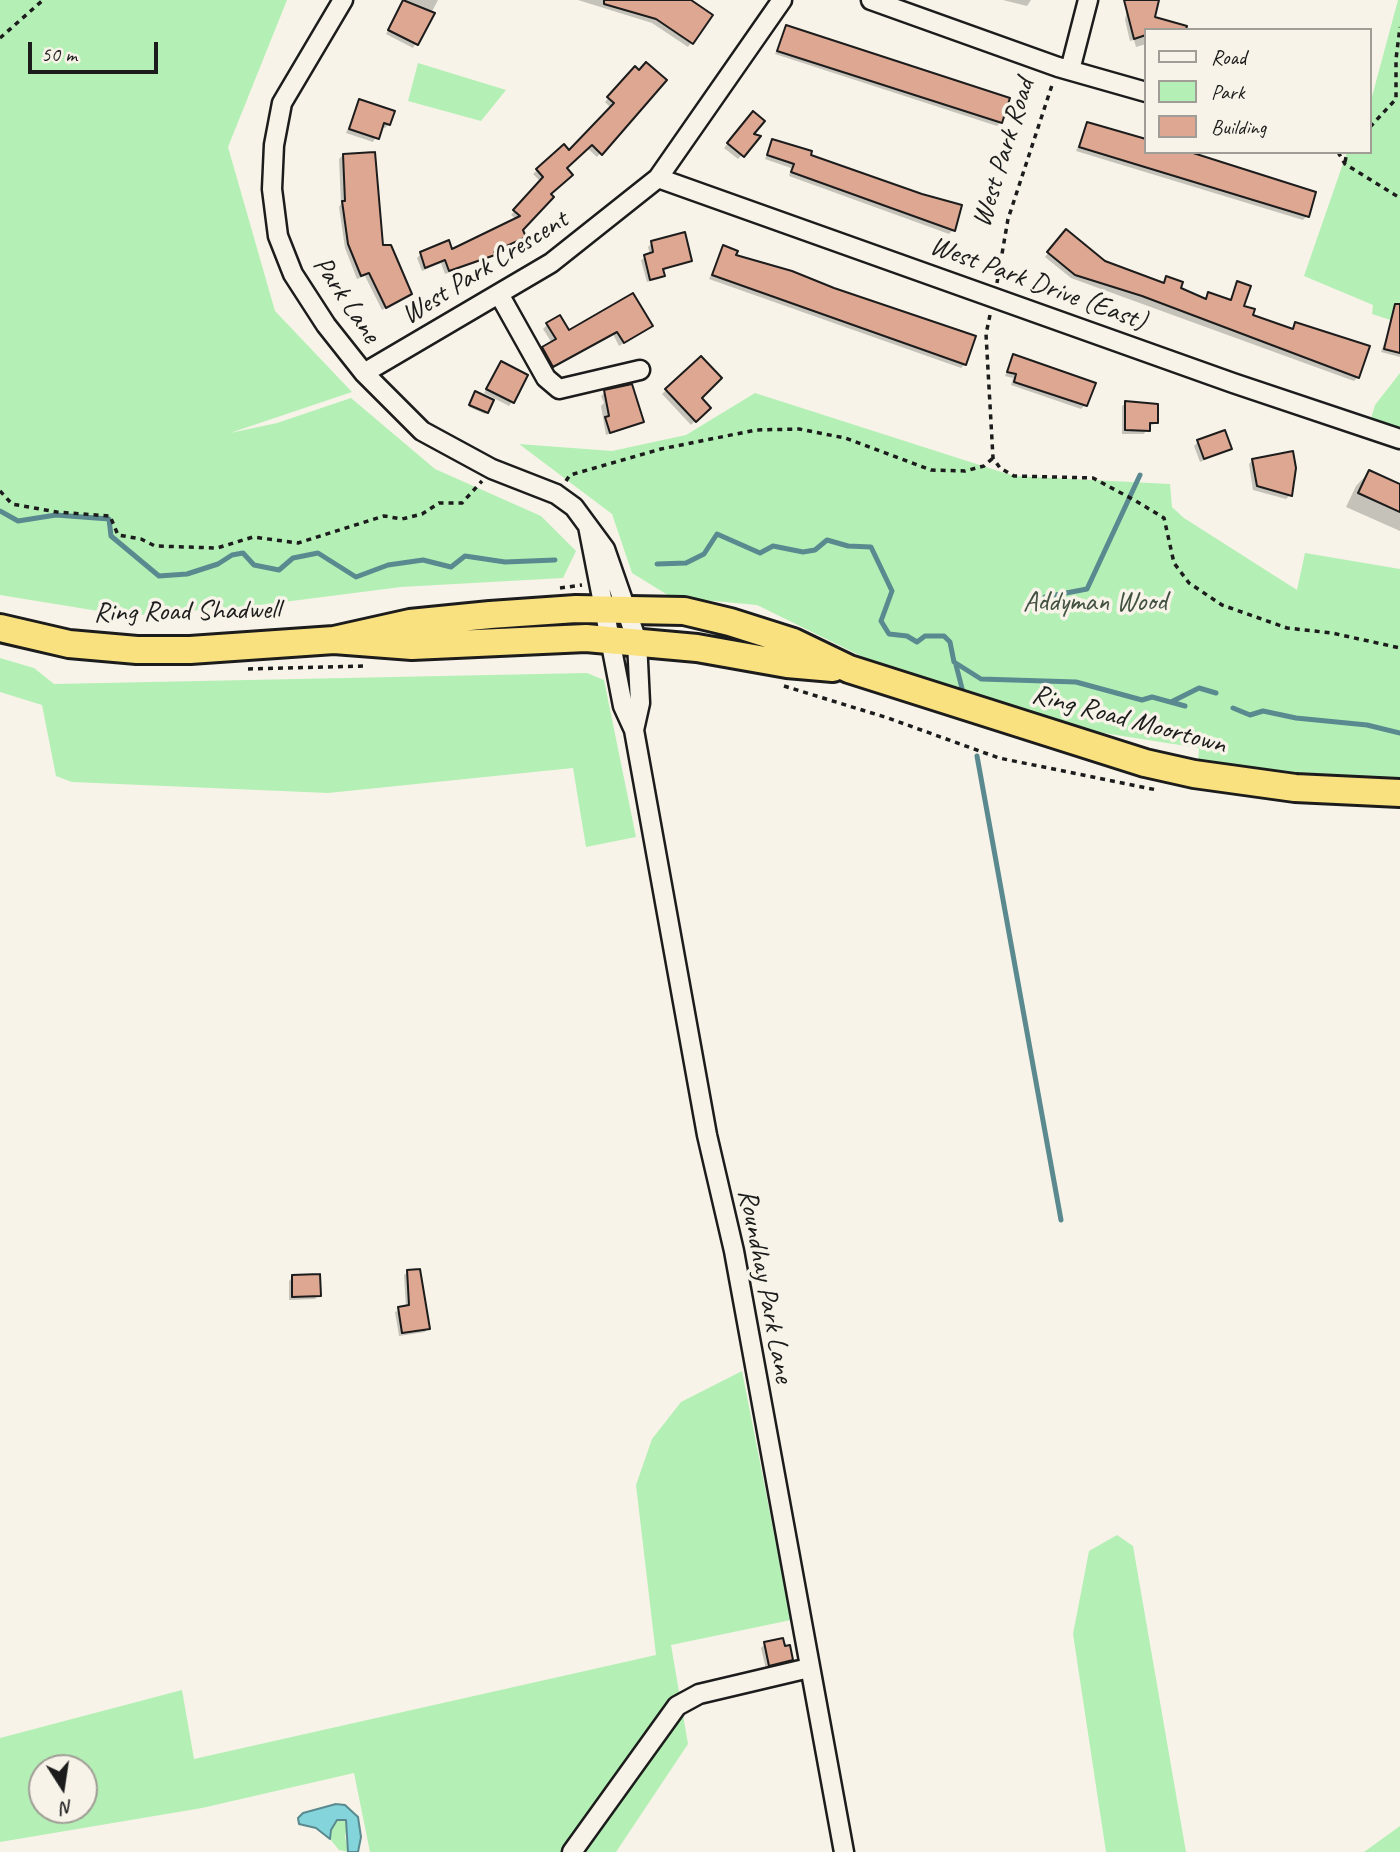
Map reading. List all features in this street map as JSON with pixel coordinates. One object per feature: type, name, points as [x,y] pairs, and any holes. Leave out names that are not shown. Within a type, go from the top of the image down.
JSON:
[{"type":"highway","name":"Ring Road Shadwell","points":[[334,640],[410,623],[616,609]]},
{"type":"highway","name":"Ring Road Moortown","points":[[616,609],[684,611],[730,622],[793,642],[849,670],[1170,769],[1295,788],[1400,793]]},
{"type":"highway","name":"Ring Road Shadwell","points":[[0,628],[69,644],[137,650],[190,650],[334,640],[412,646],[586,638],[624,640]]},
{"type":"highway","name":"Ring Road Moortown","points":[[624,640],[787,664],[849,670]]},
{"type":"street","name":"Park Lane","points":[[343,0],[282,103],[274,145],[272,189],[278,236],[293,274],[326,325],[364,373],[422,430],[492,469],[556,494],[574,507],[605,549],[616,609]]},
{"type":"street","name":"West Park Crescent","points":[[364,373],[551,263],[658,178],[782,0]]},
{"type":"street","points":[[870,0],[1064,68],[1144,91]]},
{"type":"street","name":"West Park Road","points":[[1064,68],[1088,0]]},
{"type":"street","name":"West Park Drive (East)","points":[[658,178],[1233,383],[1400,439]]},
{"type":"street","points":[[499,294],[546,378],[559,389],[640,370]]},
{"type":"street","points":[[616,609],[624,640]]},
{"type":"street","points":[[616,609],[624,640]]},
{"type":"street","name":"Roundhay Park Lane","points":[[624,640],[640,703],[634,730]]},
{"type":"street","name":"Roundhay Park Lane","points":[[624,640],[623,706],[634,730],[708,1135],[734,1251],[844,1852]]},
{"type":"street","points":[[572,1852],[677,1706],[699,1695],[809,1668]]},
{"type":"path","points":[[0,38],[43,0]]},
{"type":"path","points":[[1372,125],[1396,99],[1396,59],[1400,27]]},
{"type":"path","name":"West Park Road","points":[[993,458],[986,334],[1008,219],[1064,68]]},
{"type":"path","points":[[1339,154],[1345,164],[1400,198]]},
{"type":"path","points":[[1345,164],[1347,154]]},
{"type":"path","points":[[556,494],[570,475],[661,449],[756,430],[799,429],[845,438],[931,471],[965,471],[984,466],[993,458],[1000,468],[1014,476],[1093,478],[1164,518],[1174,563],[1189,583],[1222,605],[1287,628],[1332,633],[1400,648]]},
{"type":"path","points":[[0,491],[12,503],[57,512],[110,516],[118,535],[141,539],[155,547],[217,548],[253,537],[298,542],[384,516],[402,519],[422,514],[439,503],[462,503],[492,469]]},
{"type":"path","points":[[782,686],[888,718],[999,758],[1166,791]]},
{"type":"green space","points":[[0,0],[287,0],[228,147],[275,311],[352,392],[230,433],[277,423],[351,398],[435,469],[541,516],[576,551],[563,578],[401,587],[260,605],[129,616],[0,595]]},
{"type":"green space","points":[[1400,0],[1400,323],[1372,314],[1373,305],[1304,276],[1346,154],[1372,154],[1372,97]]},
{"type":"green space","points":[[418,63],[506,90],[481,121],[408,101]]},
{"type":"green space","points":[[1400,373],[1400,439],[1368,429],[1375,405]]},
{"type":"green space","name":"Addyman Wood","points":[[755,393],[1014,476],[1170,484],[1172,507],[1184,518],[1297,590],[1305,553],[1400,569],[1400,778],[1331,777],[1198,763],[1199,748],[1097,732],[916,683],[757,605],[671,597],[632,573],[612,514],[519,444],[612,451],[686,435]]},
{"type":"green space","points":[[0,658],[34,668],[54,684],[587,673],[604,680],[636,837],[586,847],[573,768],[328,793],[72,782],[56,776],[42,705],[0,692]]},
{"type":"green space","points":[[742,1371],[791,1620],[671,1645],[688,1744],[616,1852],[370,1852],[354,1773],[202,1808],[0,1842],[0,1738],[182,1690],[194,1759],[656,1655],[636,1485],[652,1439],[681,1402]]},
{"type":"green space","points":[[1117,1535],[1133,1546],[1186,1852],[1106,1852],[1073,1634],[1089,1551]]},
{"type":"green space","points":[[343,1819],[348,1824],[345,1836],[348,1852],[339,1850],[330,1839],[331,1830],[337,1820]]},
{"type":"green space","points":[[1400,1826],[1400,1852],[1364,1852]]},
{"type":"water","points":[[336,1804],[345,1805],[358,1817],[361,1837],[358,1852],[348,1852],[346,1820],[337,1820],[331,1830],[330,1839],[316,1828],[299,1824],[298,1818],[303,1813]]},
{"type":"building","points":[[403,0],[435,13],[418,45],[388,30]]},
{"type":"building","points":[[604,0],[691,0],[713,15],[693,44],[656,19],[604,4]]},
{"type":"building","points":[[1124,0],[1159,0],[1155,17],[1187,26],[1144,28],[1144,36],[1134,39]]},
{"type":"building","points":[[786,25],[1010,98],[1002,123],[777,51]]},
{"type":"building","points":[[646,62],[667,80],[602,155],[592,145],[567,168],[573,175],[551,194],[554,197],[523,230],[526,237],[494,252],[495,255],[449,271],[445,260],[425,268],[420,252],[449,240],[452,249],[520,216],[513,210],[543,177],[536,169],[564,144],[569,150],[614,103],[607,97],[635,66],[639,70]]},
{"type":"building","points":[[359,99],[395,111],[390,125],[384,123],[379,139],[349,129]]},
{"type":"building","points":[[753,111],[765,121],[754,134],[761,136],[744,157],[727,143]]},
{"type":"building","points":[[1087,122],[1144,138],[1144,154],[1196,154],[1316,192],[1309,217],[1079,147]]},
{"type":"building","points":[[772,139],[812,151],[811,155],[922,194],[962,205],[955,231],[791,172],[794,164],[767,155]]},
{"type":"building","points":[[375,152],[383,245],[391,245],[412,294],[386,308],[369,273],[361,276],[348,244],[342,201],[345,201],[343,154]]},
{"type":"building","points":[[1066,229],[1105,261],[1164,283],[1166,276],[1183,282],[1181,288],[1206,299],[1208,292],[1231,300],[1237,281],[1251,286],[1244,306],[1255,309],[1253,315],[1293,329],[1295,322],[1370,346],[1359,378],[1142,296],[1075,275],[1047,252]]},
{"type":"building","points":[[685,232],[692,261],[663,269],[665,276],[650,280],[644,255],[653,252],[651,241]]},
{"type":"building","points":[[723,245],[738,251],[736,255],[792,271],[976,336],[966,365],[712,275]]},
{"type":"building","points":[[633,293],[653,326],[624,343],[617,332],[553,367],[542,347],[556,339],[546,323],[560,315],[569,330]]},
{"type":"building","points":[[1395,304],[1400,304],[1400,353],[1384,349]]},
{"type":"building","points":[[1013,354],[1096,383],[1087,406],[1014,382],[1016,374],[1007,372]]},
{"type":"building","points":[[701,356],[722,378],[702,398],[711,408],[696,422],[665,389]]},
{"type":"building","points":[[501,361],[528,375],[514,403],[486,389]]},
{"type":"building","points":[[632,384],[644,422],[610,433],[605,417],[609,416],[604,390]]},
{"type":"building","points":[[475,391],[494,400],[488,413],[469,405]]},
{"type":"building","points":[[1125,401],[1158,404],[1158,423],[1150,423],[1150,431],[1125,430]]},
{"type":"building","points":[[1225,430],[1232,449],[1204,459],[1197,440]]},
{"type":"building","points":[[1293,451],[1296,468],[1292,496],[1257,486],[1252,459]]},
{"type":"building","points":[[1369,470],[1400,484],[1400,512],[1358,493]]},
{"type":"building","points":[[420,1269],[430,1329],[402,1333],[398,1307],[409,1305],[407,1270]]},
{"type":"building","points":[[320,1274],[321,1296],[292,1297],[292,1275]]},
{"type":"building","points":[[783,1638],[785,1646],[790,1645],[793,1660],[769,1666],[764,1642]]},
{"type":"waterway","points":[[1045,597],[1087,589],[1140,475]]},
{"type":"waterway","points":[[0,511],[18,521],[56,515],[109,519],[111,536],[159,576],[187,574],[243,553],[254,565],[279,570],[293,558],[318,553],[356,577],[388,565],[423,560],[451,567],[465,556],[505,562],[555,560]]},
{"type":"waterway","points":[[657,564],[686,563],[704,554],[717,534],[760,553],[773,546],[803,552],[815,550],[827,540],[848,546],[871,547],[892,591],[881,621],[889,634],[907,636],[917,642],[925,636],[944,636],[950,642],[954,662],[981,679],[1076,682],[1142,700],[1152,697],[1185,706]]},
{"type":"waterway","points":[[956,665],[964,696]]},
{"type":"waterway","points":[[1171,702],[1199,688],[1216,693]]},
{"type":"waterway","points":[[1233,708],[1250,715],[1263,711],[1296,718],[1367,725],[1400,733]]},
{"type":"waterway","points":[[977,756],[1061,1220]]}]
